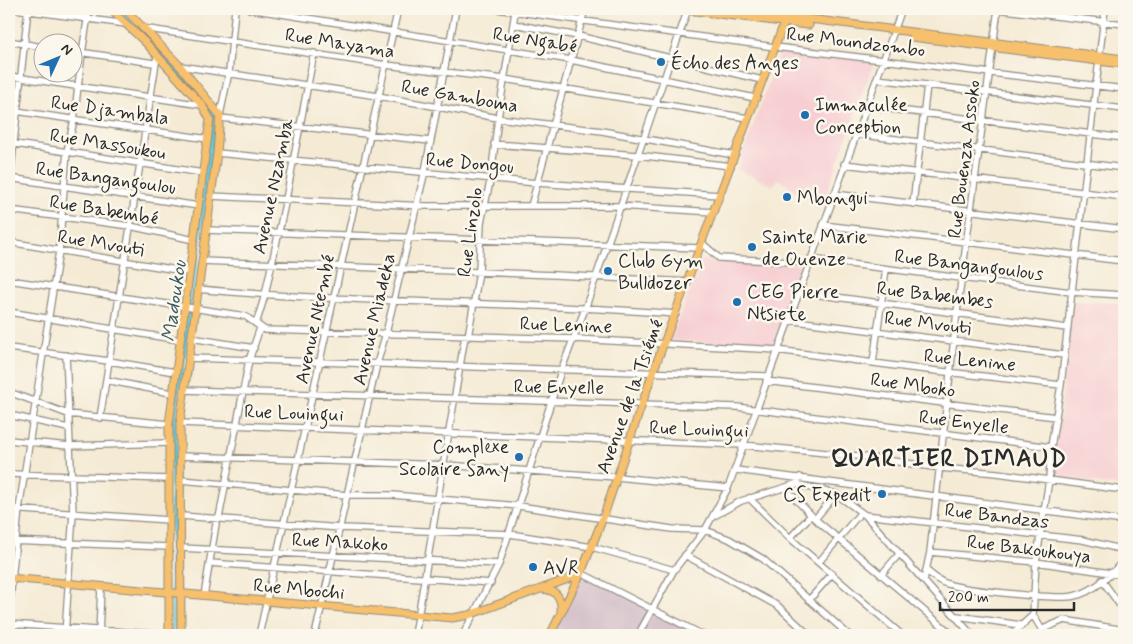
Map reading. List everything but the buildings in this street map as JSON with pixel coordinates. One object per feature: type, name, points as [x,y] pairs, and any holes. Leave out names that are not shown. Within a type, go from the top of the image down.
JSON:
[{"type":"main road","points":[[110,9],[126,24],[156,60],[202,105],[210,119],[171,393],[169,424],[168,547],[181,635]]},
{"type":"main road","points":[[125,9],[180,66],[220,117],[217,152],[180,423],[180,548],[169,635]]},
{"type":"main road","points":[[680,9],[769,20],[785,20]]},
{"type":"main road","points":[[716,9],[785,20],[894,32],[1099,59],[1124,64]]},
{"type":"main road","name":"Avenue de la Tsiémé","points":[[550,635],[580,574],[604,518],[652,372],[665,344],[788,9]]},
{"type":"main road","points":[[769,20],[776,28],[779,37]]},
{"type":"main road","points":[[1099,59],[1124,59]]},
{"type":"main road","name":"Rue Mbochi","points":[[11,578],[452,618],[469,615],[580,574]]},
{"type":"main road","points":[[537,589],[551,590],[558,595],[561,603],[560,614]]},
{"type":"street","points":[[15,9],[126,24]]},
{"type":"street","points":[[89,9],[82,53],[156,60],[123,260],[100,418]]},
{"type":"street","points":[[235,9],[229,72],[220,117],[300,128],[430,141]]},
{"type":"street","name":"Rue Ngabé","points":[[250,9],[393,30],[571,60],[755,98]]},
{"type":"street","name":"Avenue Ntembé","points":[[260,635],[276,552],[398,9]]},
{"type":"street","name":"Avenue Miadeka","points":[[315,635],[377,364],[425,171],[456,9]]},
{"type":"street","name":"Rue Moundzombo","points":[[496,9],[884,60],[1096,84],[1124,89]]},
{"type":"street","points":[[531,206],[585,9]]},
{"type":"street","points":[[463,635],[491,583],[510,534],[528,471],[562,368],[575,339],[688,9]]},
{"type":"street","points":[[638,635],[674,570],[714,516],[736,470],[743,445],[809,261],[902,9]]},
{"type":"street","points":[[997,9],[1124,24]]},
{"type":"street","name":"Rue Bouenza Assoko","points":[[924,580],[930,552],[957,312],[968,242],[997,9]]},
{"type":"street","points":[[1105,9],[1061,385],[1051,447],[1050,480],[1043,510],[1036,562],[1033,615],[1043,632],[1064,620],[1124,630]]},
{"type":"street","points":[[9,189],[12,143],[28,10]]},
{"type":"street","name":"Rue Linzolo","points":[[415,635],[460,368],[479,272],[480,239],[515,12]]},
{"type":"street","points":[[514,24],[578,36],[762,80]]},
{"type":"street","name":"Rue Mayama","points":[[142,28],[386,65],[504,79],[748,118]]},
{"type":"street","points":[[9,42],[32,45]]},
{"type":"street","name":"Avenue Nzamba","points":[[204,596],[211,549],[238,425],[249,360],[254,348],[286,199],[314,53]]},
{"type":"street","name":"Rue Gamboma","points":[[180,66],[378,96],[498,118],[553,124],[643,138],[734,155]]},
{"type":"street","points":[[9,76],[202,105]]},
{"type":"street","points":[[877,79],[1124,109]]},
{"type":"street","points":[[9,610],[11,578],[24,476],[59,251],[67,151],[79,82]]},
{"type":"street","points":[[913,204],[915,172],[927,85]]},
{"type":"street","points":[[866,106],[1124,138]]},
{"type":"street","name":"Rue Djambala","points":[[9,110],[144,128],[208,139]]},
{"type":"street","points":[[856,134],[1124,168]]},
{"type":"street","name":"Rue Massoukou","points":[[12,143],[203,173]]},
{"type":"street","points":[[494,144],[637,155],[731,166]]},
{"type":"street","name":"Rue Dongou","points":[[217,152],[364,167],[491,177],[537,183],[720,195]]},
{"type":"street","points":[[844,164],[1124,197]]},
{"type":"street","name":"Rue Bangangoulou","points":[[10,178],[198,206]]},
{"type":"street","points":[[834,194],[1124,229]]},
{"type":"street","points":[[210,196],[416,205],[619,206],[714,212]]},
{"type":"street","name":"Rue Babembé","points":[[9,210],[130,226],[194,240]]},
{"type":"street","points":[[823,225],[1124,261]]},
{"type":"street","points":[[206,230],[701,245]]},
{"type":"street","name":"Rue Mvouti","points":[[9,242],[189,272]]},
{"type":"street","name":"Rue Bangangoulous","points":[[701,245],[719,258],[809,261],[1071,292],[1124,296]]},
{"type":"street","points":[[202,261],[688,282]]},
{"type":"street","points":[[873,363],[886,269]]},
{"type":"street","name":"Rue Lenine","points":[[9,280],[245,316],[258,326],[327,331],[575,339],[778,350],[1061,385]]},
{"type":"street","points":[[198,289],[265,295],[393,302],[676,314]]},
{"type":"street","name":"Rue Babembes","points":[[798,292],[1067,328]]},
{"type":"street","points":[[9,312],[179,340]]},
{"type":"street","name":"Rue Mvouti","points":[[788,320],[1064,355]]},
{"type":"street","points":[[191,338],[254,348]]},
{"type":"street","points":[[9,348],[175,372]]},
{"type":"street","points":[[65,635],[70,584],[73,513],[66,355]]},
{"type":"street","name":"Rue Mboko","points":[[188,358],[460,368],[562,368],[767,379],[947,405],[1056,417]]},
{"type":"street","points":[[106,380],[171,393]]},
{"type":"street","name":"Rue Enyelle","points":[[184,390],[737,407],[1051,447]]},
{"type":"street","points":[[9,392],[68,414],[169,424]]},
{"type":"street","points":[[9,415],[68,428]]},
{"type":"street","name":"Rue Louingui","points":[[180,423],[450,432],[743,445],[858,456],[940,468],[1124,490]]},
{"type":"street","points":[[9,440],[69,446],[168,443]]},
{"type":"street","points":[[180,456],[445,465],[617,477],[728,488]]},
{"type":"street","points":[[736,470],[1124,521]]},
{"type":"street","points":[[9,474],[24,476],[168,479]]},
{"type":"street","points":[[796,484],[800,477]]},
{"type":"street","points":[[181,480],[347,495],[392,495],[519,506],[672,529],[705,530],[729,539],[763,560],[849,635]]},
{"type":"street","points":[[714,516],[749,498],[796,484],[836,494],[863,514],[972,635]]},
{"type":"street","points":[[785,488],[838,539],[953,635]]},
{"type":"street","points":[[790,538],[836,494]]},
{"type":"street","points":[[749,498],[790,538],[902,635]]},
{"type":"street","points":[[9,509],[169,520]]},
{"type":"street","points":[[819,562],[838,539],[863,514]]},
{"type":"street","name":"Rue Bandzas","points":[[863,514],[1083,540],[1124,550]]},
{"type":"street","points":[[181,516],[284,522],[341,528],[510,534],[592,547],[674,570]]},
{"type":"street","points":[[9,541],[168,547]]},
{"type":"street","name":"Rue Makoko","points":[[180,548],[499,564]]},
{"type":"street","name":"Rue Bakoukouya","points":[[930,552],[1036,562],[1124,575]]},
{"type":"street","points":[[881,575],[900,553]]},
{"type":"street","points":[[685,555],[778,606],[808,635]]},
{"type":"street","points":[[926,570],[935,578],[948,584],[1034,594],[1076,596],[1112,574],[1124,558]]},
{"type":"street","points":[[210,563],[424,580],[491,583]]},
{"type":"street","points":[[580,574],[703,635]]},
{"type":"street","points":[[809,600],[832,574]]},
{"type":"street","points":[[1102,580],[1119,604]]},
{"type":"street","points":[[99,632],[101,587]]},
{"type":"street","points":[[1011,635],[1033,615]]},
{"type":"street","points":[[956,616],[1021,625]]},
{"type":"street","points":[[9,624],[65,627],[99,632],[169,635]]},
{"type":"shaded area","name":"Immaculée Conception","points":[[781,50],[874,62],[821,208],[778,179],[773,186],[737,169]]},
{"type":"shaded area","name":"CEG Pierre Ntsiete","points":[[702,260],[802,265],[772,347],[670,340]]},
{"type":"shaded area","points":[[1073,301],[1124,304],[1124,487],[1053,477]]},
{"type":"shaded area","points":[[584,571],[709,635],[553,635]]},
{"type":"waterway","name":"Madoukou","points":[[118,9],[208,105],[214,125],[174,417],[174,635]]},
{"type":"place","name":"Écho des Anges","points":[[661,62]]},
{"type":"place","name":"Immaculée Conception","points":[[805,115]]},
{"type":"place","name":"Mbongui","points":[[787,197]]},
{"type":"place","name":"Sainte Marie de Ouenze","points":[[752,247]]},
{"type":"place","name":"Club Gym Bulldozer","points":[[608,271]]},
{"type":"place","name":"CEG Pierre Ntsiete","points":[[737,302]]},
{"type":"place","name":"Complexe Scolaire Sany","points":[[519,457]]},
{"type":"place","name":"CS Expedit","points":[[882,494]]},
{"type":"place","name":"AVR","points":[[533,567]]},
{"type":"district","name":"QUARTIER DIMAUD","points":[[949,458]]}]
